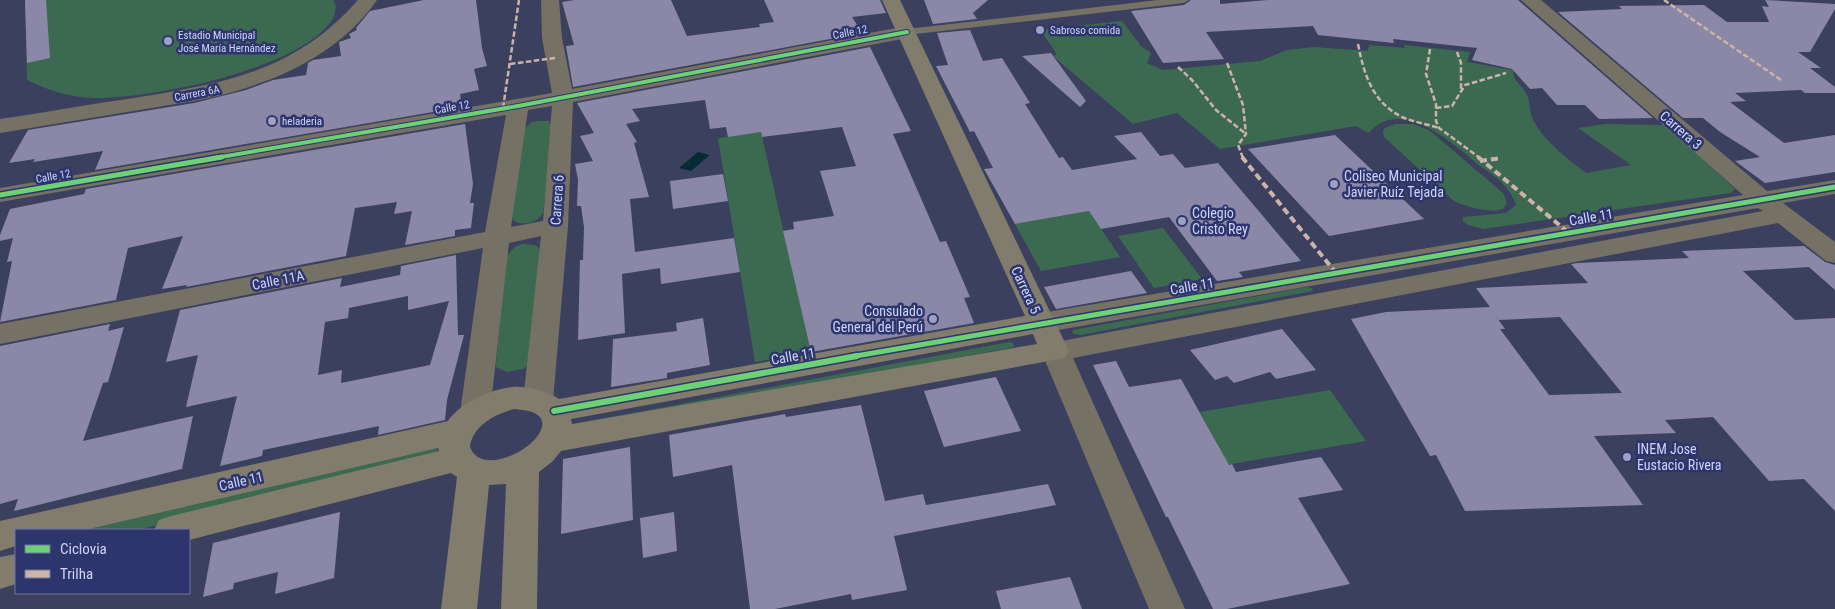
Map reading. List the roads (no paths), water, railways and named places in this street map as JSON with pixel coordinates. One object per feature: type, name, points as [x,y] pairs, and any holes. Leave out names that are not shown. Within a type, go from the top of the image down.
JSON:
[{"type":"street","name":"Carrera 6A","points":[[0,126],[213,91],[267,75],[329,38],[359,11],[368,0]]},
{"type":"street","name":"Carrera 6","points":[[548,417],[555,226],[563,97],[552,38],[550,0]]},
{"type":"street","name":"Carrera 5","points":[[891,0],[1048,337],[1167,609]]},
{"type":"street","name":"Carrera 3","points":[[1530,0],[1762,199],[1835,256]]},
{"type":"street","name":"Calle 12","points":[[0,195],[518,106],[907,32]]},
{"type":"street","points":[[459,609],[466,443],[518,106]]},
{"type":"street","name":"Calle 11","points":[[1048,337],[1336,274],[1762,199],[1835,188]]},
{"type":"street","name":"Calle 11","points":[[548,417],[1048,337],[1356,296],[1783,215]]},
{"type":"street","name":"Calle 11A","points":[[0,334],[555,226]]},
{"type":"street","points":[[1336,274],[1356,296]]},
{"type":"street","points":[[174,529],[466,443],[500,401],[527,398],[548,417],[542,454],[523,466],[506,472],[489,473],[466,443]]},
{"type":"street","name":"Calle 11","points":[[29,529],[466,443]]},
{"type":"street","points":[[519,609],[523,466]]},
{"type":"street","points":[[0,536],[15,532]]},
{"type":"street","points":[[0,573],[15,569]]},
{"type":"lane","name":"Calle 12","points":[[907,32],[1184,0]]},
{"type":"water","points":[[698,152],[710,155],[691,171],[679,168]]},
{"type":"place","name":"Sabroso comida","points":[[1040,30]]},
{"type":"place","name":"Estadio Municipal José María Hernández","points":[[168,41]]},
{"type":"place","name":"heladeria","points":[[272,121]]},
{"type":"place","name":"Coliseo Municipal Javier Ruíz Tejada","points":[[1334,184]]},
{"type":"place","name":"Colegio Cristo Rey","points":[[1182,221]]},
{"type":"place","name":"Consulado General del Perú","points":[[933,319]]},
{"type":"place","name":"INEM Jose Eustacio Rivera","points":[[1627,457]]}]
